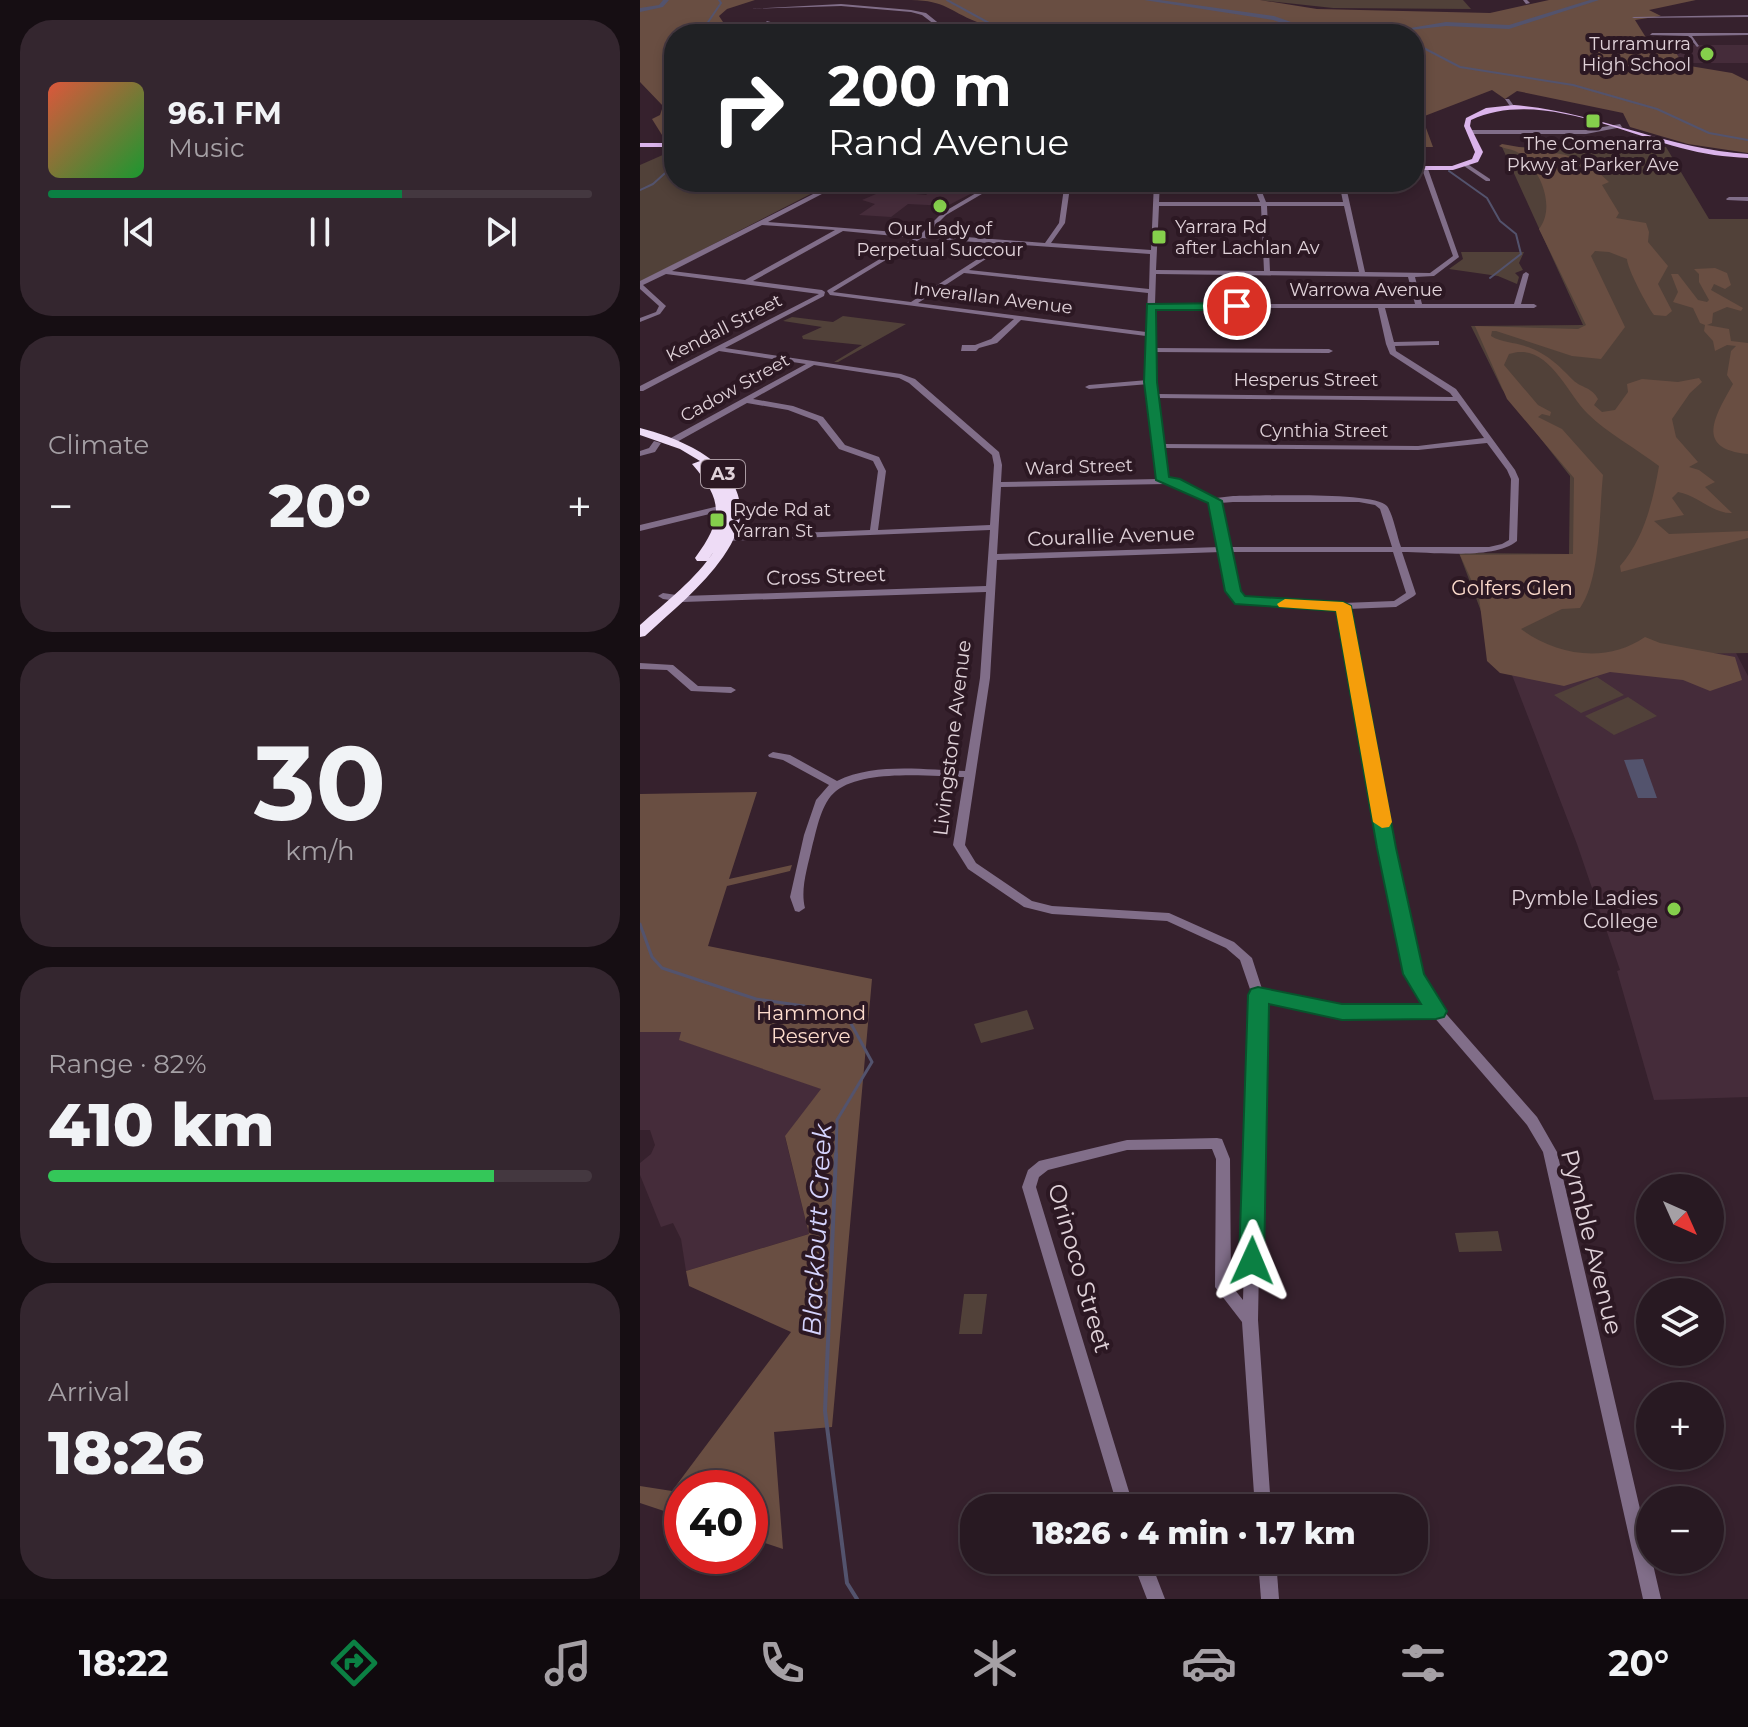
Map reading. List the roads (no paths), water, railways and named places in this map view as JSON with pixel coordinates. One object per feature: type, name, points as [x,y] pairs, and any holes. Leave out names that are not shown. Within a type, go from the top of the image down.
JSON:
[{"type":"highway","name":"A3","points":[[640,431],[672,441],[707,458],[727,479],[735,499],[734,522],[728,539],[710,565],[640,618]]},
{"type":"highway","name":"A3","points":[[640,438],[648,450],[685,456],[703,468],[718,488],[723,508],[722,523],[709,549],[640,633]]},
{"type":"main road","points":[[1425,169],[1466,165],[1478,158],[1467,121],[1473,116],[1514,108],[1555,111],[1620,126],[1682,147],[1745,158]]},
{"type":"main road","points":[[640,145],[664,145]]},
{"type":"street","points":[[752,9],[841,5],[905,10],[924,14],[937,24]]},
{"type":"street","points":[[1634,18],[1748,16]]},
{"type":"street","points":[[767,22],[774,24]]},
{"type":"street","points":[[1652,34],[1748,34]]},
{"type":"street","points":[[1690,35],[1697,46]]},
{"type":"street","points":[[1507,100],[1514,108]]},
{"type":"street","points":[[1470,132],[1577,133],[1620,126]]},
{"type":"street","points":[[1466,165],[1488,180]]},
{"type":"street","points":[[1152,272],[1432,275],[1456,257],[1425,169]]},
{"type":"street","points":[[640,320],[658,313],[663,306],[640,285],[822,192]]},
{"type":"street","name":"Kendall Street","points":[[640,389],[826,293],[922,236],[944,214],[982,192]]},
{"type":"street","points":[[1047,244],[1062,223],[1066,192]]},
{"type":"street","points":[[1157,192],[1149,350],[1163,480],[1176,482],[1215,501],[1371,500],[1384,508],[1411,594],[1396,604],[1343,606],[1241,601],[1233,591],[1215,501]]},
{"type":"street","points":[[1259,192],[1264,204],[1267,272]]},
{"type":"street","points":[[1344,192],[1362,272]]},
{"type":"street","points":[[1729,199],[1748,199]]},
{"type":"street","points":[[1156,204],[1347,204]]},
{"type":"street","points":[[762,223],[1154,252]]},
{"type":"street","points":[[747,282],[843,229]]},
{"type":"street","points":[[912,304],[1009,241]]},
{"type":"street","points":[[963,271],[1152,291]]},
{"type":"street","name":"Inverallan Avenue","points":[[667,272],[1149,334]]},
{"type":"street","points":[[1517,306],[1526,274]]},
{"type":"street","points":[[1411,275],[1419,306]]},
{"type":"street","name":"Warrowa Avenue","points":[[1151,306],[1534,306]]},
{"type":"street","points":[[1381,306],[1393,352],[1453,391],[1489,440]]},
{"type":"street","points":[[976,347],[994,341],[1019,318]]},
{"type":"street","points":[[1390,344],[1436,343]]},
{"type":"street","name":"Livingstone Avenue","points":[[718,349],[897,374],[912,381],[993,451],[998,459],[985,678],[959,845],[972,866],[1017,900],[1041,908],[1161,916],[1185,923],[1240,952],[1250,966],[1258,995],[1250,1320],[1262,1494]]},
{"type":"street","points":[[1149,350],[1329,351]]},
{"type":"street","name":"Cadow Street","points":[[672,441],[813,363]]},
{"type":"street","points":[[1089,387],[1151,382]]},
{"type":"street","name":"Hesperus Street","points":[[1153,396],[1460,399]]},
{"type":"street","points":[[745,400],[790,408],[820,419],[842,447],[876,459],[882,471],[874,530]]},
{"type":"street","name":"Cynthia Street","points":[[1159,446],[1418,448],[1489,440]]},
{"type":"street","name":"Courallie Avenue","points":[[993,557],[1225,551],[1489,550],[1513,541],[1515,479],[1489,440]]},
{"type":"street","name":"Ward Street","points":[[997,485],[1163,480]]},
{"type":"street","points":[[640,528],[723,508]]},
{"type":"street","points":[[734,522],[743,528],[770,534]]},
{"type":"street","points":[[728,539],[770,534],[993,527]]},
{"type":"street","name":"Cross Street","points":[[669,597],[990,589]]},
{"type":"street","name":"Pymble Avenue","points":[[1343,606],[1386,848],[1414,974],[1436,1011],[1532,1121],[1550,1152],[1652,1599]]},
{"type":"street","points":[[640,666],[670,667],[695,689],[731,690]]},
{"type":"street","points":[[773,755],[786,757],[836,785]]},
{"type":"street","points":[[799,908],[796,897],[819,807],[827,791],[865,775],[969,774]]},
{"type":"street","points":[[1258,995],[1342,1012],[1436,1011]]},
{"type":"street","name":"Orinoco Street","points":[[1122,1494],[1029,1187],[1033,1174],[1044,1165],[1127,1145],[1217,1143],[1223,1159],[1223,1287],[1250,1320]]},
{"type":"street","points":[[1145,1574],[1156,1599]]},
{"type":"street","points":[[1268,1574],[1270,1599]]},
{"type":"water","points":[[1643,759],[1657,798],[1638,798],[1624,760]]},
{"type":"waterway","points":[[640,10],[661,6],[666,0]]},
{"type":"waterway","points":[[707,24],[721,3],[719,0]]},
{"type":"waterway","points":[[947,0],[991,24]]},
{"type":"waterway","points":[[1147,0],[1274,18],[1290,24]]},
{"type":"waterway","points":[[1424,27],[1446,24],[1509,27],[1596,0]]},
{"type":"waterway","points":[[1424,48],[1460,67],[1573,85],[1657,109],[1709,133],[1748,140]]},
{"type":"waterway","points":[[1449,171],[1487,198],[1500,221],[1516,234],[1521,254],[1490,278]]},
{"type":"waterway","points":[[640,190],[664,174]]},
{"type":"waterway","name":"Blackbutt Creek","points":[[640,924],[652,957],[662,968],[756,999],[804,1006],[849,1020],[872,1062],[837,1120],[836,1156]]},
{"type":"waterway","name":"Blackbutt Creek","points":[[836,1154],[825,1411],[847,1583],[857,1599]]},
{"type":"place","name":"Turramurra High School","points":[[1707,54]]},
{"type":"place","name":"The Comenarra Pkwy at Parker Ave","points":[[1593,121]]},
{"type":"place","name":"Our Lady of Perpetual Succour","points":[[940,206]]},
{"type":"place","name":"Yarrara Rd after Lachlan Av","points":[[1159,237]]},
{"type":"place","name":"Ryde Rd at Yarran St","points":[[717,520]]},
{"type":"place","name":"Pymble Ladies College","points":[[1674,909]]},
{"type":"park label","name":"Golfers Glen","points":[[1512,588]]},
{"type":"park label","name":"Hammond Reserve","points":[[811,1024]]}]
